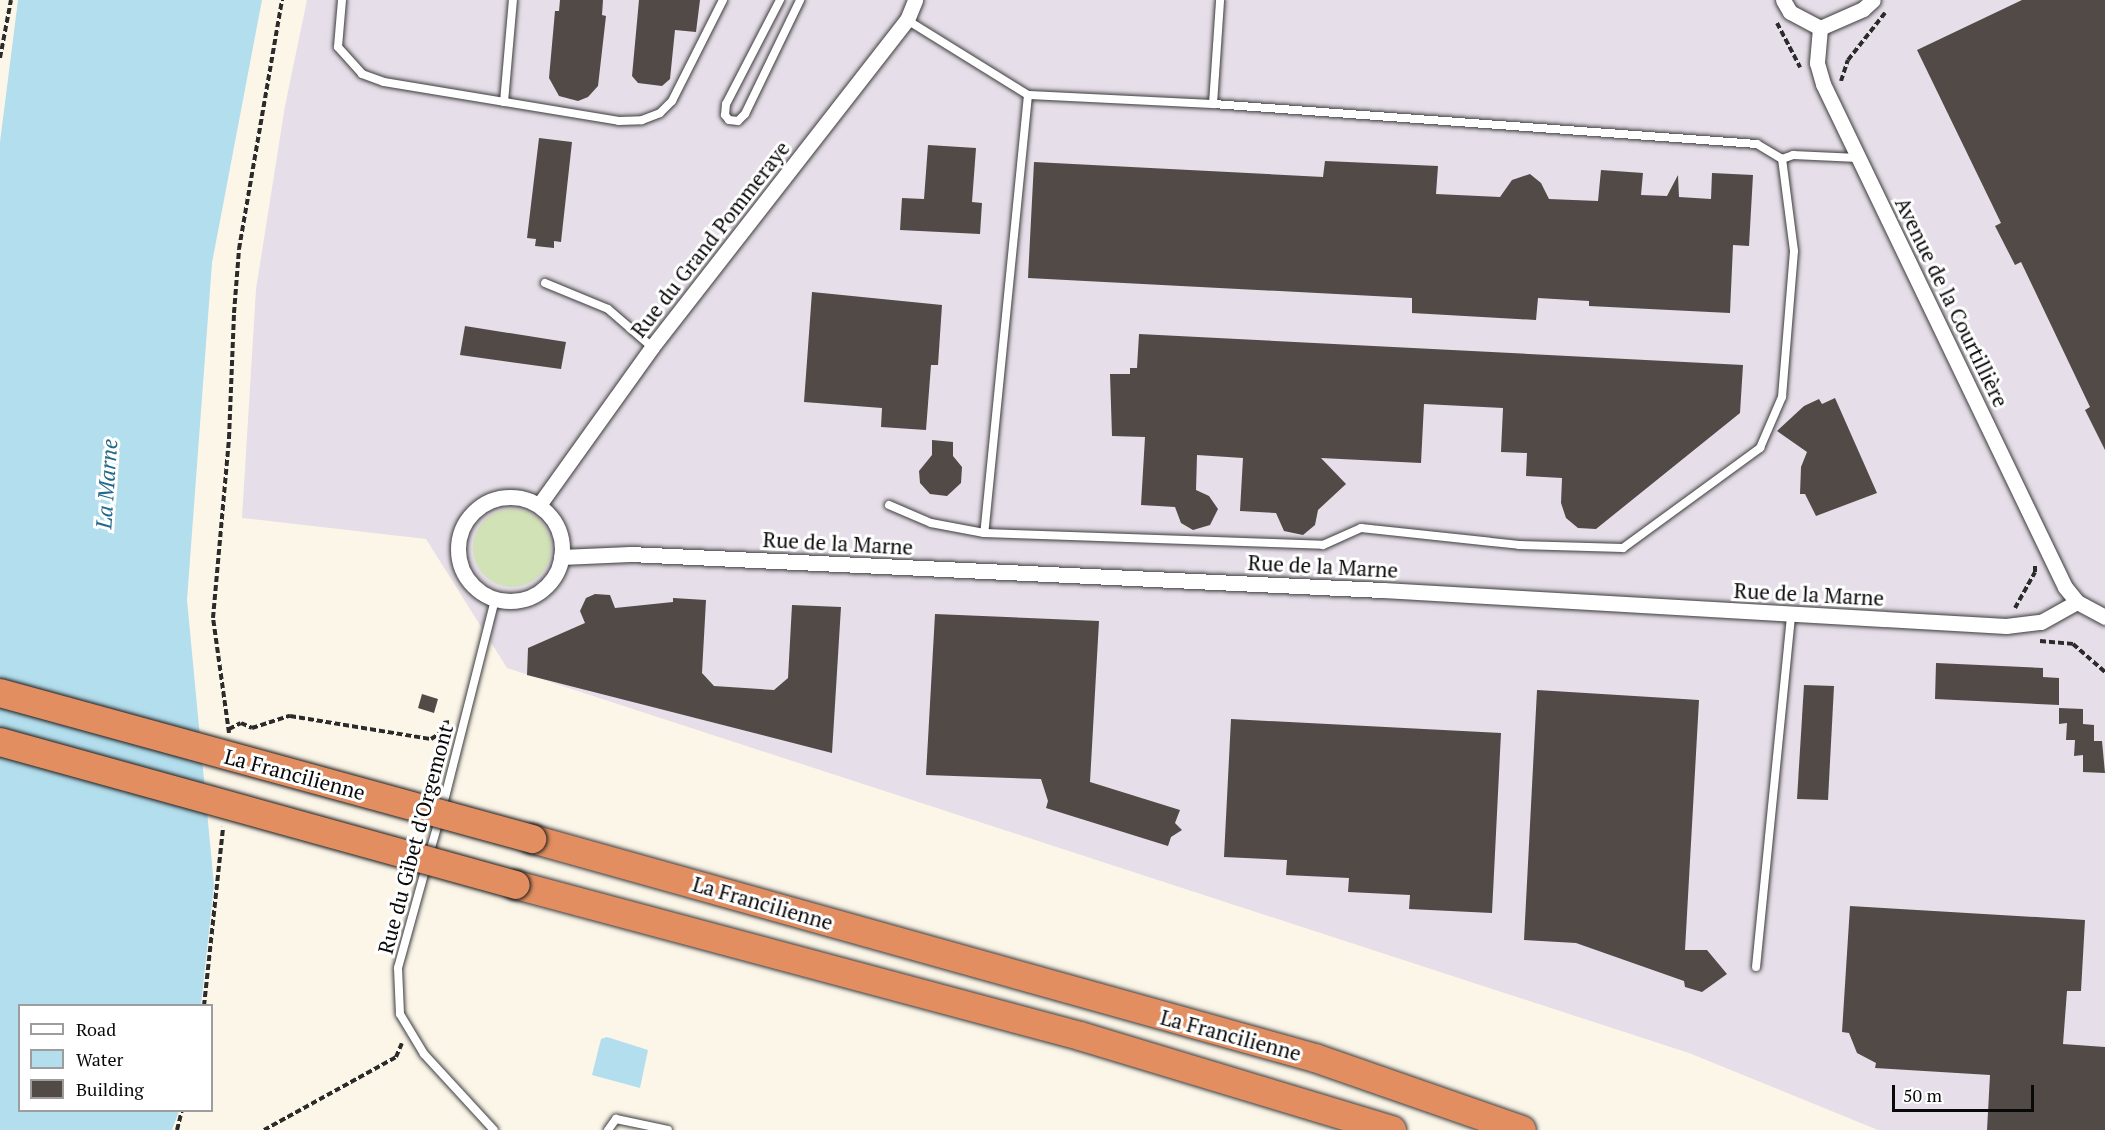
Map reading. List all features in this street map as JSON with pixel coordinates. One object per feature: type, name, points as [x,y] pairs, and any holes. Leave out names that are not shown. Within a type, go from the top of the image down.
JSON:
[{"type":"highway","name":"La Francilienne","points":[[0,693],[1315,1058],[1522,1130]]},
{"type":"highway","name":"La Francilienne","points":[[0,742],[516,885],[1080,1036],[1392,1130]]},
{"type":"street","name":"Rue du Grand Pommeraye","points":[[539,505],[652,347],[907,20],[915,0]]},
{"type":"street","points":[[1783,0],[1790,12],[1820,28],[1879,2]]},
{"type":"street","name":"Avenue de la Courtillière","points":[[1820,28],[1817,63],[1833,105],[1858,158],[2066,587],[2077,602],[2105,617]]},
{"type":"street","points":[[523,498],[539,505],[558,528],[561,557],[556,574],[530,597],[513,601],[495,599],[479,591],[463,570],[458,544],[462,526],[473,512],[496,499],[523,498]]},
{"type":"street","name":"Rue de la Marne","points":[[561,557],[630,554],[762,560],[1383,590],[2015,626],[2042,622],[2077,602]]},
{"type":"lane","points":[[342,0],[338,48],[362,74],[384,82],[619,121],[642,120],[660,113],[672,101],[723,0]]},
{"type":"lane","points":[[504,102],[513,0]]},
{"type":"lane","points":[[780,0],[726,104],[725,115],[729,120],[738,121],[745,114],[800,0]]},
{"type":"lane","points":[[1213,104],[1220,0]]},
{"type":"lane","points":[[907,20],[1028,95],[1213,104],[1708,138],[1757,144],[1782,159],[1793,156],[1858,158]]},
{"type":"lane","points":[[984,532],[1028,95]]},
{"type":"lane","points":[[889,505],[931,523],[984,532],[1323,545],[1360,528],[1519,545],[1623,548],[1760,448],[1782,397],[1794,251],[1782,159]]},
{"type":"lane","points":[[545,283],[608,309],[652,347]]},
{"type":"lane","name":"Rue du Gibet d'Orgemont","points":[[494,1130],[424,1054],[408,1029],[400,1014],[398,968],[467,717],[495,599]]},
{"type":"lane","points":[[1756,968],[1791,615]]},
{"type":"lane","points":[[608,1130],[616,1119],[668,1130]]},
{"type":"path","points":[[0,58],[11,0]]},
{"type":"path","points":[[282,0],[239,249],[234,312],[229,438],[213,618],[229,729],[241,723],[252,728],[290,716],[431,739],[439,734],[443,723],[458,724],[467,717]]},
{"type":"path","points":[[1833,105],[1847,99],[1841,74],[1889,9],[1879,2]]},
{"type":"path","points":[[2015,626],[2015,639],[2073,644],[2105,672]]},
{"type":"path","points":[[204,1004],[207,951],[222,834]]},
{"type":"path","points":[[264,1130],[396,1057],[408,1029]]},
{"type":"path","points":[[177,1130],[182,1112]]},
{"type":"shaded area","points":[[307,0],[2105,0],[2105,1130],[1878,1130],[1689,1053],[507,668],[426,539],[242,518],[256,289],[285,106]]},
{"type":"green space","points":[[512,509],[527,512],[540,520],[548,533],[551,548],[548,563],[540,576],[527,584],[512,587],[497,584],[484,576],[476,563],[473,548],[476,533],[484,520],[497,512]]},
{"type":"water","name":"La Marne","points":[[18,0],[262,0],[212,263],[187,600],[214,885],[201,1004],[18,1004],[18,1112],[179,1112],[172,1130],[0,1130],[0,142]]},
{"type":"water","points":[[607,1037],[648,1050],[640,1088],[592,1075],[601,1039]]},
{"type":"building","points":[[560,0],[603,0],[602,15],[606,16],[598,86],[588,97],[578,101],[559,96],[549,78],[555,11],[559,11]]},
{"type":"building","points":[[639,0],[700,0],[696,32],[675,30],[670,79],[662,86],[638,83],[632,76]]},
{"type":"building","points":[[2022,0],[2105,0],[2105,450],[2085,410],[2090,407],[2021,262],[2015,265],[1995,226],[2001,223],[1917,50]]},
{"type":"building","points":[[539,138],[572,142],[561,242],[554,241],[554,248],[535,246],[536,239],[527,238]]},
{"type":"building","points":[[928,145],[976,148],[972,202],[982,203],[980,234],[900,230],[902,198],[924,199]]},
{"type":"building","points":[[1325,161],[1438,166],[1436,194],[1500,197],[1512,180],[1530,174],[1541,183],[1549,199],[1598,201],[1601,170],[1643,173],[1641,195],[1667,196],[1678,175],[1679,197],[1711,199],[1712,173],[1753,175],[1749,246],[1733,245],[1730,313],[1589,306],[1589,301],[1538,298],[1536,320],[1412,313],[1412,298],[1028,278],[1034,162],[1323,177]]},
{"type":"building","points":[[812,292],[942,305],[938,365],[931,365],[926,430],[881,427],[882,408],[804,402]]},
{"type":"building","points":[[465,326],[566,342],[561,369],[460,355]]},
{"type":"building","points":[[1139,334],[1743,365],[1740,413],[1596,529],[1578,528],[1566,518],[1561,503],[1562,478],[1526,476],[1527,453],[1501,452],[1503,408],[1424,404],[1421,463],[1321,458],[1346,484],[1318,510],[1315,525],[1303,535],[1284,531],[1276,513],[1240,511],[1243,458],[1197,455],[1196,490],[1209,496],[1218,509],[1210,525],[1193,530],[1181,523],[1175,507],[1141,505],[1145,437],[1112,436],[1110,374],[1130,374],[1130,368],[1137,368]]},
{"type":"building","points":[[1835,398],[1877,493],[1816,516],[1805,494],[1800,494],[1801,467],[1807,452],[1777,431],[1804,406],[1819,399],[1822,404]]},
{"type":"building","points":[[932,440],[953,442],[953,456],[962,467],[961,483],[947,496],[930,494],[920,483],[919,471],[932,455]]},
{"type":"building","points":[[595,594],[610,595],[615,608],[673,602],[673,598],[706,600],[702,673],[714,686],[774,690],[788,678],[792,605],[841,607],[832,753],[527,675],[528,648],[585,623],[580,611],[586,598]]},
{"type":"building","points":[[935,614],[1099,621],[1090,782],[1180,810],[1175,823],[1182,830],[1171,837],[1168,846],[1046,808],[1048,801],[1041,779],[926,775]]},
{"type":"building","points":[[1936,663],[2043,668],[2043,677],[2059,678],[2059,705],[1935,699]]},
{"type":"building","points":[[1804,685],[1834,686],[1828,800],[1797,799]]},
{"type":"building","points":[[1537,690],[1699,700],[1685,950],[1707,950],[1727,974],[1702,992],[1685,987],[1684,981],[1576,943],[1524,940]]},
{"type":"building","points":[[422,694],[438,699],[434,713],[418,708]]},
{"type":"building","points":[[2059,708],[2083,709],[2083,724],[2094,725],[2094,741],[2102,741],[2105,773],[2083,772],[2083,755],[2074,756],[2075,740],[2066,740],[2067,723],[2059,724]]},
{"type":"building","points":[[1231,719],[1501,733],[1492,913],[1409,909],[1410,895],[1348,892],[1349,878],[1286,875],[1287,860],[1224,857]]},
{"type":"building","points":[[1850,906],[2085,920],[2081,991],[2067,991],[2063,1044],[2105,1047],[2105,1130],[1987,1130],[1990,1075],[1875,1068],[1876,1063],[1857,1053],[1849,1033],[1842,1032]]}]
